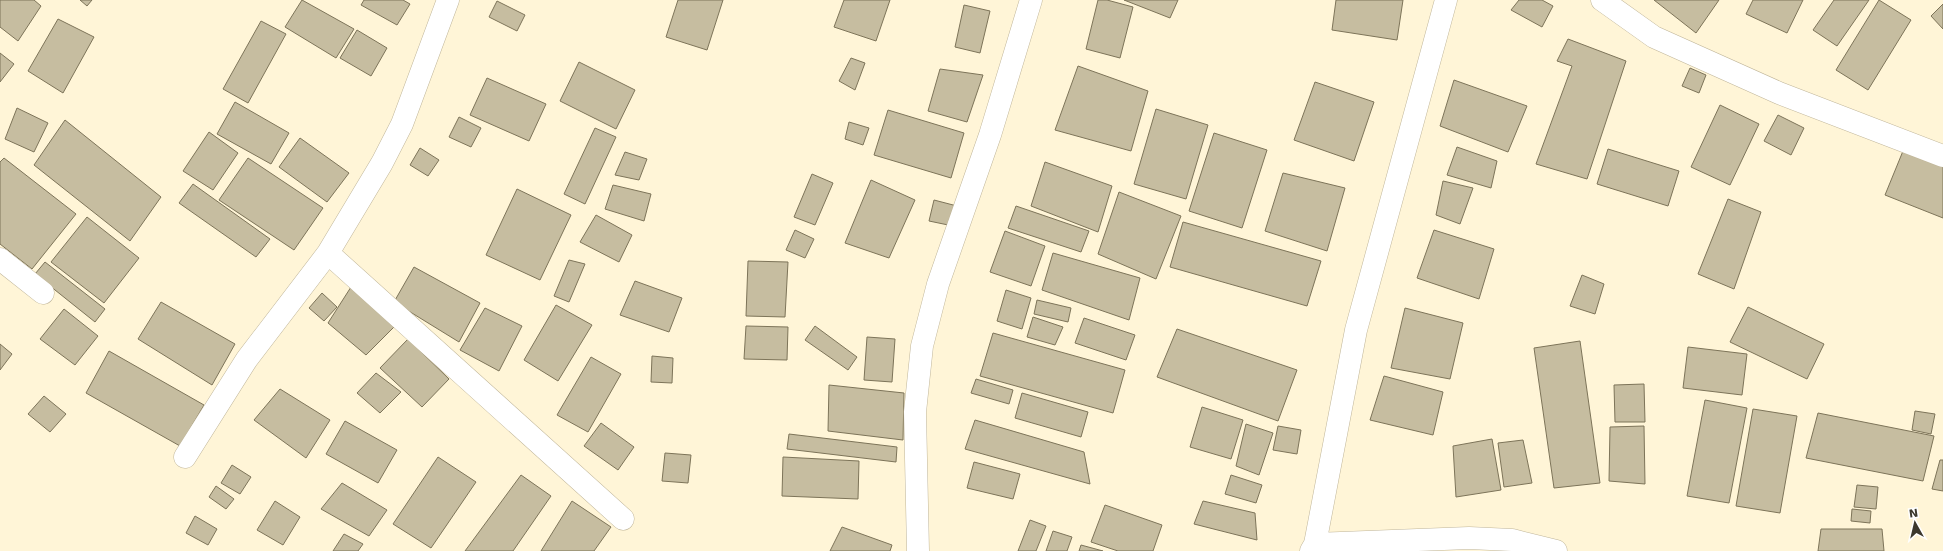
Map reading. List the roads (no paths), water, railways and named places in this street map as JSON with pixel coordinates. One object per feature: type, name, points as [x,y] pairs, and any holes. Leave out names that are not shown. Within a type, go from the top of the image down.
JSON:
[{"type":"street","points":[[185,457],[247,359],[328,253],[382,163],[402,124],[448,0]]},
{"type":"street","points":[[918,551],[915,412],[922,346],[938,284],[990,135],[1030,0]]},
{"type":"street","points":[[1446,0],[1356,330],[1313,547],[1469,538],[1512,540],[1556,551]]},
{"type":"street","points":[[1602,0],[1654,37],[1779,93],[1943,156]]},
{"type":"street","points":[[328,253],[624,519]]},
{"type":"street","points":[[0,259],[43,293]]}]
